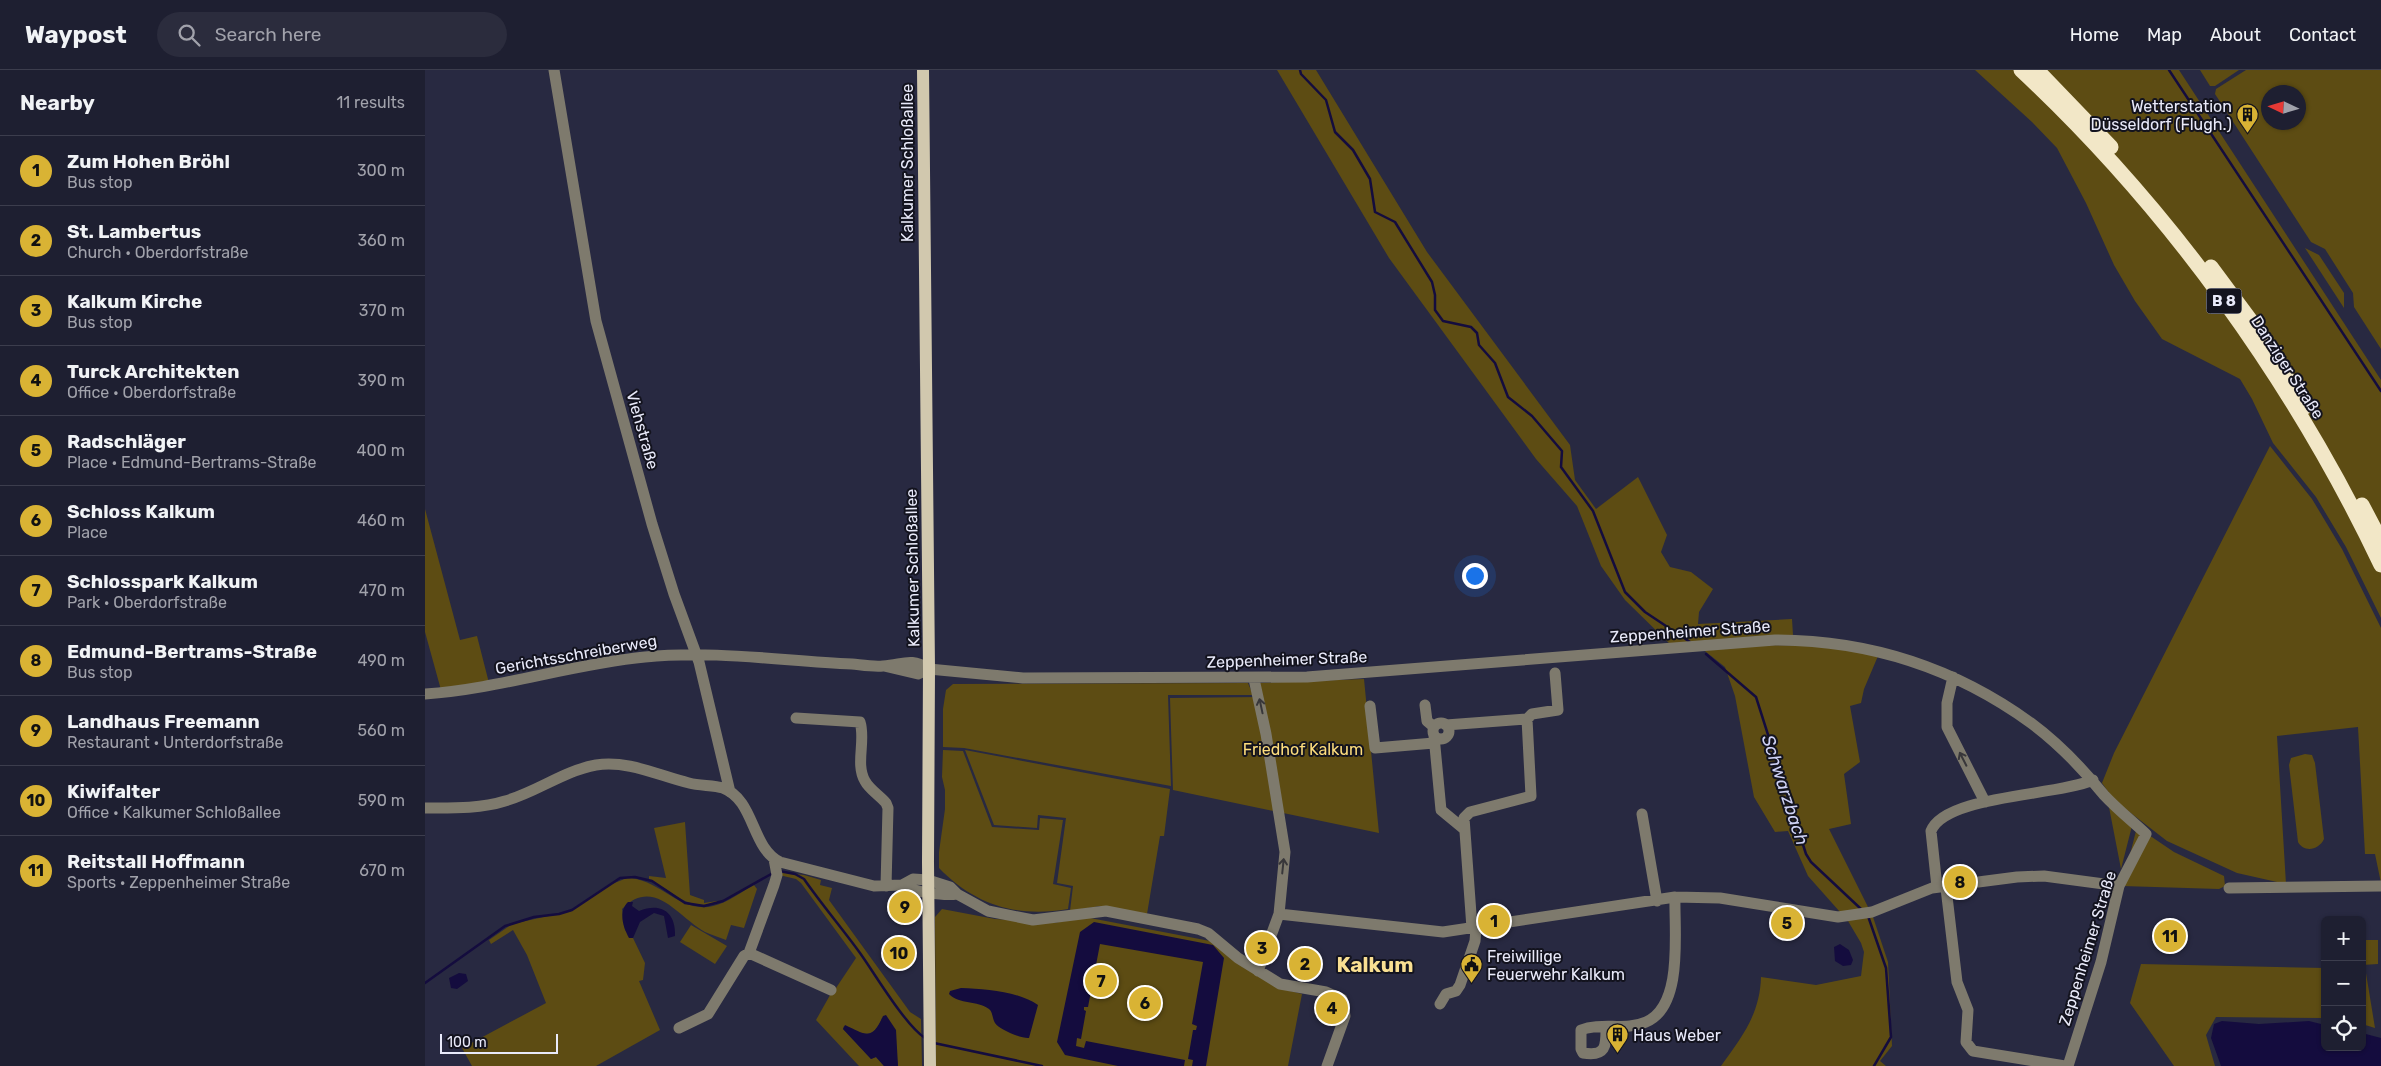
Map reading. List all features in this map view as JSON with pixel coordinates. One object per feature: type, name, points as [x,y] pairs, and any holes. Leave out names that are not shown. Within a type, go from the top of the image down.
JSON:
[{"type":"highway","name":"Danziger Straße","points":[[2021,70],[2048,95],[2121,172],[2227,305],[2331,467],[2381,565]]},
{"type":"highway","name":"Danziger Straße","points":[[2037,70],[2129,166],[2236,299],[2257,329],[2339,461],[2381,541]]},
{"type":"main road","name":"Kalkumer Schloßallee","points":[[923,70],[929,669],[928,886],[931,1066]]},
{"type":"street","name":"Viehstraße","points":[[554,70],[595,321],[652,524],[674,594],[697,654],[729,792]]},
{"type":"street","name":"Zeppenheimer Straße","points":[[929,669],[1023,678],[1254,679],[1359,674],[1775,640],[1824,642],[1890,654],[1953,677],[2032,724],[2093,780],[2105,795],[2146,834],[2119,886],[2101,962],[2066,1066]]},
{"type":"street","name":"Gerichtsschreiberweg","points":[[425,694],[481,687],[624,660],[697,654],[883,666],[909,662],[919,663],[929,669]]},
{"type":"street","points":[[1434,735],[1439,739],[1445,737],[1449,732],[1446,725],[1527,718],[1532,714],[1557,710],[1555,673]]},
{"type":"street","points":[[1953,677],[1947,703],[1947,727],[1985,802]]},
{"type":"street","points":[[1254,679],[1283,829],[1285,852],[1279,914],[1258,971]]},
{"type":"street","points":[[1425,705],[1427,721],[1434,735],[1441,810],[1464,829]]},
{"type":"street","points":[[1370,706],[1375,748],[1434,735]]},
{"type":"street","points":[[796,718],[860,722],[863,731],[861,753],[864,780],[886,803],[888,808],[889,839],[885,852],[886,886]]},
{"type":"street","points":[[1440,1004],[1446,994],[1456,991],[1460,985],[1475,941],[1464,818],[1470,812],[1531,796],[1527,718]]},
{"type":"street","points":[[425,808],[450,808],[505,802],[564,774],[592,766],[613,764],[631,766],[690,783],[723,788],[729,792],[743,805],[776,868],[749,953],[744,956],[708,1014],[679,1028]]},
{"type":"street","points":[[2066,1066],[1973,1051],[1967,1044],[1968,1010],[1957,982],[1931,831],[1933,825],[1945,814],[1985,802],[2077,787],[2093,780]]},
{"type":"street","points":[[1642,814],[1657,901]]},
{"type":"street","points":[[776,868],[836,876],[886,886],[902,885],[913,879],[928,886],[951,887],[957,894],[988,910],[1033,920],[1106,911],[1198,929],[1215,938],[1238,958],[1280,984],[1327,992],[1342,999],[1345,1016],[1329,1066]]},
{"type":"street","points":[[1279,914],[1443,932],[1675,897],[1720,898],[1838,917],[1872,912],[1905,897],[1942,888],[2044,876],[2119,886]]},
{"type":"street","points":[[2229,888],[2381,886]]},
{"type":"street","points":[[1606,1027],[1646,1022],[1657,1015],[1668,999],[1674,976],[1675,897]]},
{"type":"street","points":[[749,953],[831,990]]},
{"type":"green space","points":[[1277,70],[1316,70],[1427,252],[1570,445],[1575,480],[1596,509],[1638,477],[1667,535],[1661,552],[1670,567],[1691,572],[1713,589],[1699,612],[1698,624],[1792,619],[1793,635],[1747,637],[1673,647],[1625,600],[1601,566],[1577,506],[1536,459],[1389,258]]},
{"type":"green space","points":[[1975,70],[2179,70],[2381,380],[2381,618],[2346,547],[2316,497],[2273,443],[2240,379],[2162,339],[2135,301],[2114,265],[2086,203],[2057,148],[2032,122]]},
{"type":"green space","points":[[2200,70],[2239,70],[2215,86],[2210,86]]},
{"type":"green space","points":[[2246,70],[2381,70],[2381,349],[2354,307],[2353,293],[2325,249],[2311,242],[2215,94],[2216,89]]},
{"type":"green space","points":[[2305,248],[2319,255],[2344,293],[2344,308]]},
{"type":"green space","points":[[2270,446],[2312,499],[2342,549],[2381,628],[2381,883],[2375,854],[2365,854],[2358,727],[2277,736],[2286,884],[2237,873],[2167,841],[2114,800],[2102,783],[2114,753]]},
{"type":"green space","points":[[425,509],[460,640],[477,636],[489,683],[441,690],[425,632]]},
{"type":"green space","points":[[1747,645],[1837,646],[1878,656],[1864,689],[1861,703],[1850,706],[1860,762],[1844,774],[1851,824],[1829,829],[1873,917],[1888,962],[1892,1046],[1880,1061],[1886,1066],[1721,1066],[1749,1025],[1760,990],[1761,977],[1816,985],[1861,976],[1864,952],[1848,921],[1808,876],[1788,831],[1775,832],[1754,797],[1735,696],[1725,667],[1701,648]]},
{"type":"green space","name":"Friedhof Kalkum","points":[[1364,679],[1379,833],[1173,790],[1170,698],[1261,697],[1260,683]]},
{"type":"green space","points":[[1248,683],[1253,695],[1168,695],[1171,786],[964,748],[943,747],[943,709],[946,690],[953,684]]},
{"type":"green space","points":[[943,750],[963,751],[992,827],[1039,830],[1040,818],[1063,820],[1053,884],[1071,888],[1068,909],[1031,912],[998,906],[982,900],[967,891],[939,868],[939,852],[945,809],[945,790],[942,777]]},
{"type":"green space","points":[[965,750],[1170,789],[1164,836],[1160,836],[1147,914],[1100,906],[1070,911],[1073,886],[1057,883],[1066,818],[1038,815],[1037,828],[994,825]]},
{"type":"green space","points":[[2305,754],[2312,755],[2315,763],[2324,839],[2319,846],[2311,849],[2304,848],[2298,842],[2289,765],[2291,758]]},
{"type":"green space","points":[[2108,802],[2133,822],[2121,869]]},
{"type":"green space","points":[[685,822],[690,895],[704,900],[704,903],[717,901],[717,903],[706,905],[688,902],[649,880],[649,876],[666,878],[654,828]]},
{"type":"green space","points":[[2137,827],[2174,852],[2224,876],[2225,886],[2219,889],[2122,886]]},
{"type":"green space","points":[[779,872],[804,875],[821,880],[820,885],[832,888],[829,900],[910,1012],[921,1019],[922,1066],[898,1066],[895,1045],[882,1018],[879,1025],[871,1033],[862,1033],[844,1026],[843,1029],[871,1059],[876,1057],[884,1066],[859,1066],[816,1020],[834,988],[836,988],[856,958],[801,883],[796,879],[779,875]]},
{"type":"green space","points":[[627,878],[639,880],[680,901],[701,907],[713,906],[723,902],[754,885],[757,889],[744,928],[731,925],[726,940],[705,932],[665,902],[655,898],[645,897],[634,900],[622,909],[625,930],[633,938],[645,963],[643,980],[639,981],[660,1030],[596,1066],[472,1066],[462,1048],[546,1003],[527,955],[513,930],[491,944],[489,940],[512,924],[571,911],[612,884]]},
{"type":"green space","points":[[942,909],[995,919],[1054,923],[1085,917],[1210,941],[1279,988],[1302,994],[1288,1066],[936,1066],[935,917]]},
{"type":"green space","points":[[691,925],[727,946],[715,964],[680,942]]},
{"type":"green space","points":[[2366,940],[2378,940],[2378,964],[2366,965]]},
{"type":"green space","points":[[2141,964],[2321,968],[2321,1018],[2216,1017],[2206,1035],[2215,1066],[2174,1066],[2130,1003]]},
{"type":"green space","points":[[2366,973],[2375,1028],[2366,1025]]},
{"type":"shaded area","points":[[628,902],[633,902],[632,906],[639,911],[654,908],[666,911],[673,921],[675,936],[668,938],[664,916],[654,913],[640,922],[633,938],[629,938],[623,924],[622,915]]},
{"type":"shaded area","points":[[1094,922],[1213,945],[1224,958],[1206,1066],[1192,1066],[1193,1060],[1188,1059],[1193,1030],[1196,1030],[1197,1026],[1192,1024],[1203,962],[1100,944],[1088,1007],[1084,1007],[1086,1011],[1081,1039],[1077,1038],[1076,1046],[1084,1048],[1086,1041],[1185,1060],[1184,1066],[1118,1066],[1065,1055],[1057,1042],[1080,932]]},
{"type":"shaded area","points":[[1840,944],[1849,950],[1853,960],[1851,965],[1843,966],[1835,961],[1834,947]]},
{"type":"shaded area","points":[[459,973],[466,974],[468,981],[457,989],[451,988],[449,978]]},
{"type":"shaded area","points":[[961,988],[991,990],[1011,994],[1030,1000],[1038,1005],[1029,1038],[1005,1031],[995,1023],[992,1013],[984,1006],[958,1000],[949,994],[950,991]]},
{"type":"shaded area","points":[[886,1015],[896,1030],[898,1066],[884,1066],[876,1057],[871,1059],[843,1029],[845,1025],[868,1034],[875,1029],[883,1016]]},
{"type":"shaded area","points":[[2222,1021],[2259,1024],[2309,1021],[2321,1024],[2321,1051],[2366,1051],[2366,1034],[2381,1038],[2381,1066],[2221,1066],[2211,1038],[2214,1024]]},
{"type":"waterway","name":"Schwarzbach","points":[[1300,70],[1301,74],[1326,100],[1335,132],[1353,150],[1370,179],[1375,212],[1395,222],[1432,282],[1435,295],[1435,310],[1443,321],[1471,327],[1477,333],[1479,345],[1495,363],[1508,397],[1532,416],[1562,451],[1561,467],[1593,511],[1625,592],[1645,612],[1690,642]]},
{"type":"waterway","points":[[2169,70],[2381,391]]},
{"type":"waterway","name":"Schwarzbach","points":[[1706,654],[1756,697],[1806,854],[1811,862],[1861,909]]},
{"type":"waterway","name":"Schwarzbach","points":[[779,871],[795,874],[804,879],[860,953],[900,1011],[925,1038]]},
{"type":"waterway","name":"Schwarzbach","points":[[425,983],[505,926],[534,917],[559,914],[572,910],[620,878],[635,877],[652,881],[685,903],[704,906],[723,901],[773,873]]},
{"type":"waterway","name":"Schwarzbach","points":[[1868,916],[1886,968],[1891,1037],[1874,1066]]},
{"type":"waterway","name":"Schwarzbach","points":[[934,1043],[1042,1066]]},
{"type":"place","name":"Wetterstation Düsseldorf (Flugh.)","points":[[2248,134]]},
{"type":"place","name":"Edmund-Bertrams-Straße","points":[[1960,882]]},
{"type":"place","name":"Landhaus Freemann","points":[[905,907]]},
{"type":"place","name":"Zum Hohen Bröhl","points":[[1494,921]]},
{"type":"place","name":"Radschläger","points":[[1787,923]]},
{"type":"place","name":"Reitstall Hoffmann","points":[[2170,936]]},
{"type":"place","name":"Kalkum Kirche","points":[[1262,948]]},
{"type":"place","name":"Kiwifalter","points":[[899,953]]},
{"type":"place","name":"St. Lambertus","points":[[1305,964]]},
{"type":"place","name":"Schlosspark Kalkum","points":[[1101,981]]},
{"type":"place","name":"Freiwillige Feuerwehr Kalkum","points":[[1471,984]]},
{"type":"place","name":"Schloss Kalkum","points":[[1145,1003]]},
{"type":"place","name":"Turck Architekten","points":[[1332,1008]]},
{"type":"place","name":"Haus Weber","points":[[1617,1054]]},
{"type":"district","name":"Kalkum","points":[[1375,965]]}]
